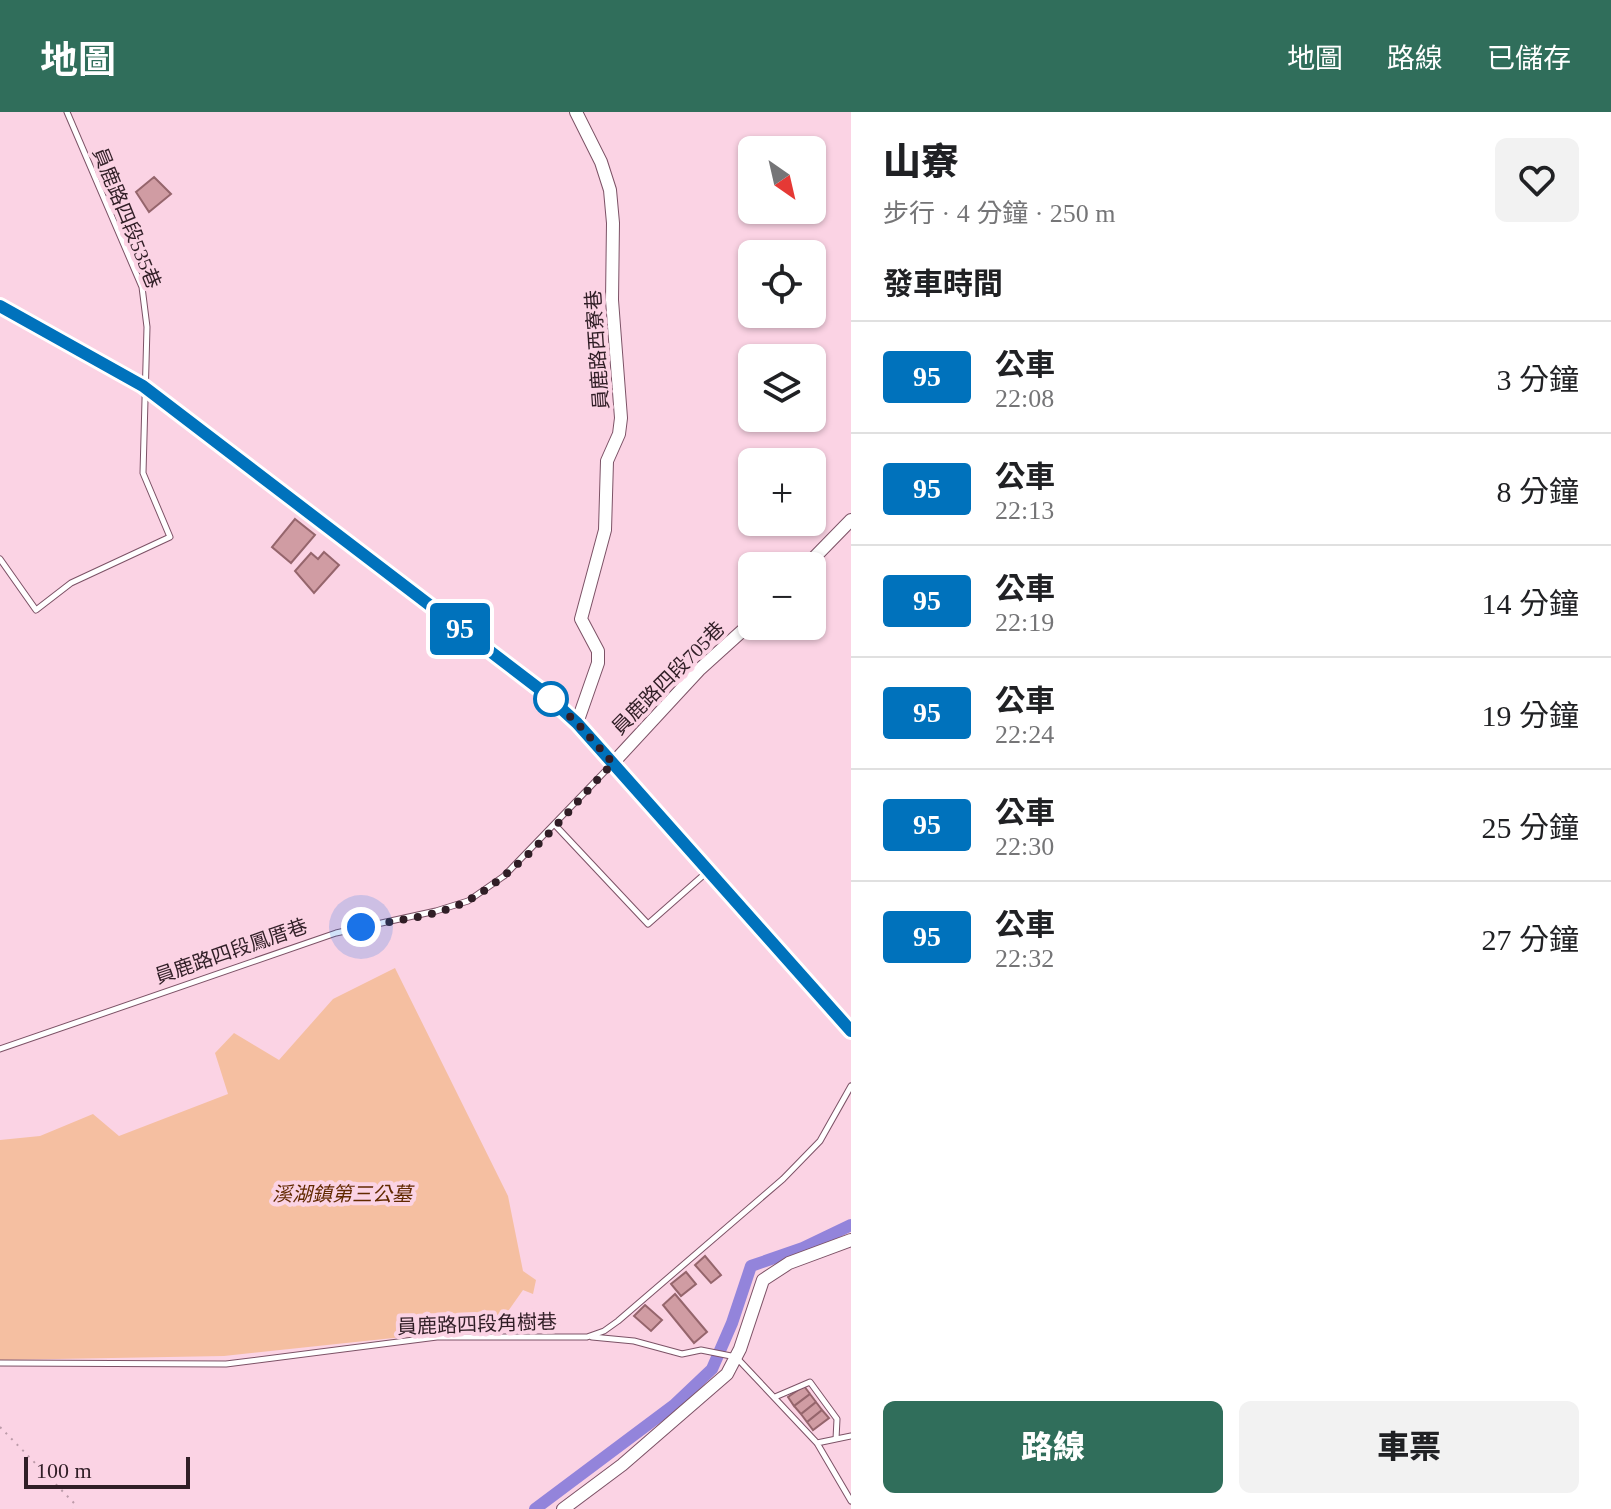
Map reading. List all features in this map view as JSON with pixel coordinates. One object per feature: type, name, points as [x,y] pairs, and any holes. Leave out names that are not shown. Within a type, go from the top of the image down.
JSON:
[{"type":"main road","points":[[0,306],[143,386],[542,691],[577,723],[851,1031]]},
{"type":"street","name":"員鹿路西寮巷","points":[[576,112],[601,162],[610,190],[612,300],[621,418],[619,434],[607,461],[605,530],[581,619],[598,651],[598,663],[577,723]]},
{"type":"street","points":[[820,552],[851,520]]},
{"type":"street","name":"員鹿路四段705巷","points":[[613,763],[700,669],[738,635]]},
{"type":"street","points":[[563,1509],[622,1465],[727,1374],[763,1280],[789,1263],[851,1240]]},
{"type":"lane","name":"員鹿路四段535巷","points":[[0,559],[36,610],[71,583],[170,537],[143,473],[147,327],[142,287],[67,112]]},
{"type":"lane","name":"員鹿路四段鳳厝巷","points":[[0,1049],[336,933],[468,901],[504,876],[613,763]]},
{"type":"lane","points":[[555,825],[648,924],[708,872]]},
{"type":"lane","name":"員鹿路四段角樹巷","points":[[0,1363],[226,1364],[437,1337],[587,1337],[604,1331],[618,1321],[783,1179],[820,1141],[851,1086]]},
{"type":"lane","points":[[587,1337],[634,1341],[682,1354],[701,1350],[736,1357],[817,1443],[851,1501]]},
{"type":"lane","points":[[775,1397],[810,1382],[837,1419],[836,1439]]},
{"type":"lane","points":[[817,1443],[851,1436]]},
{"type":"path","points":[[0,1427],[74,1503],[73,1509]]},
{"type":"green space","name":"溪湖鎮第三公墓","points":[[395,968],[508,1196],[523,1271],[536,1280],[533,1294],[523,1290],[497,1327],[224,1356],[0,1360],[0,1140],[40,1136],[93,1114],[119,1136],[228,1094],[215,1053],[234,1033],[279,1060],[333,999]]},
{"type":"building","points":[[154,177],[171,194],[149,212],[136,192]]},
{"type":"building","points":[[295,519],[315,535],[291,563],[272,547]]},
{"type":"building","points":[[324,552],[339,565],[314,593],[295,571],[311,553],[318,559]]},
{"type":"building","points":[[705,1256],[721,1275],[711,1283],[695,1265]]},
{"type":"building","points":[[686,1272],[696,1284],[681,1296],[671,1284]]},
{"type":"building","points":[[675,1294],[707,1332],[694,1343],[663,1305]]},
{"type":"building","points":[[645,1305],[662,1320],[651,1331],[634,1316]]},
{"type":"building","points":[[804,1386],[810,1394],[794,1406],[788,1397]]},
{"type":"building","points":[[810,1394],[816,1402],[801,1414],[794,1406]]},
{"type":"building","points":[[816,1402],[822,1410],[807,1422],[801,1414]]},
{"type":"building","points":[[822,1410],[829,1418],[813,1430],[807,1422]]},
{"type":"waterway","points":[[535,1509],[674,1405],[712,1369],[732,1323],[751,1266],[803,1248],[851,1225]]},
{"type":"bus line","name":"95","points":[[0,306],[143,386],[542,691],[577,723],[851,1031]]},
{"type":"route","points":[[361,927],[468,901],[504,876],[613,763],[577,723],[542,691],[551,699]]}]
